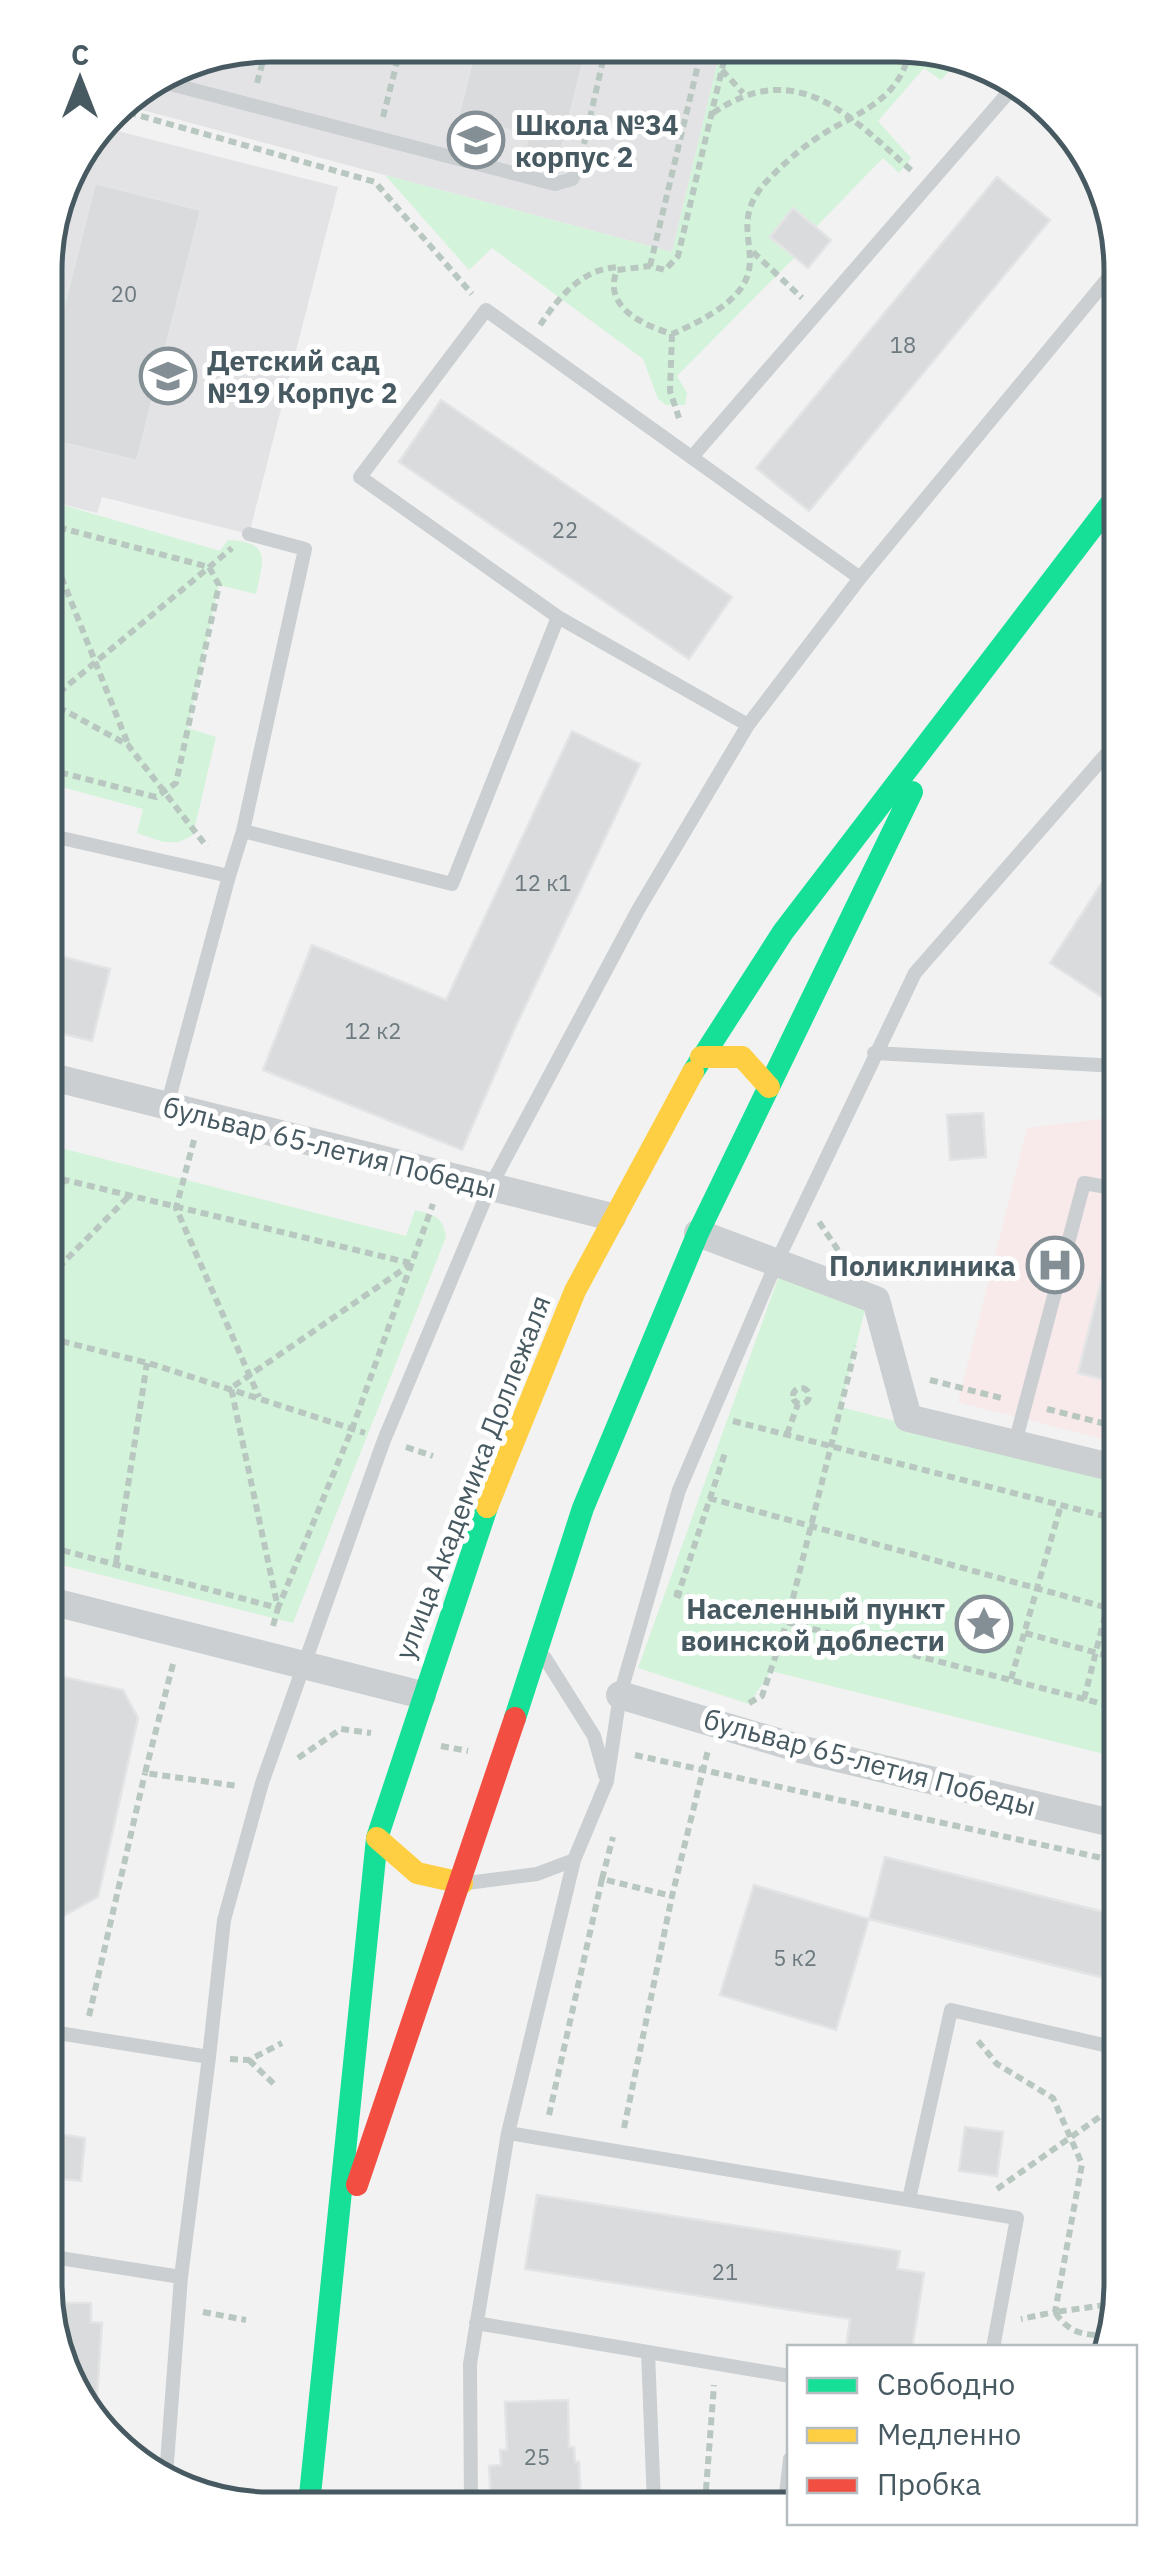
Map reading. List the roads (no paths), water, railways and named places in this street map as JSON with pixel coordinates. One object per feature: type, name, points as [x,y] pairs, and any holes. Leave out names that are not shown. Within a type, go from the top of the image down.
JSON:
[{"type":"main road","name":"улица Академика Доллежаля","points":[[310,2492],[377,1838],[500,1472],[574,1291],[701,1057],[783,932],[1104,512]]},
{"type":"main road","name":"улица Академика Доллежаля","points":[[334,2251],[462,1883],[583,1508],[698,1233],[954,708]]},
{"type":"main road","points":[[701,1057],[744,1054],[759,1068],[769,1087]]},
{"type":"main road","points":[[377,1838],[417,1873],[462,1883]]},
{"type":"street","name":"бульвар 65-летия Победы","points":[[63,1080],[612,1218]]},
{"type":"street","points":[[698,1233],[876,1300],[908,1418],[1104,1465]]},
{"type":"street","points":[[62,1604],[422,1695]]},
{"type":"street","name":"бульвар 65-летия Победы","points":[[620,1695],[804,1750],[1104,1822]]},
{"type":"lane","points":[[176,85],[556,184],[572,179],[579,165]]},
{"type":"lane","points":[[692,457],[1006,95]]},
{"type":"lane","points":[[167,2464],[181,2277],[224,1920],[262,1783],[384,1440],[490,1187],[638,910],[748,725],[860,578],[1104,282]]},
{"type":"lane","points":[[748,725],[558,617],[360,477],[486,310],[860,578]]},
{"type":"lane","points":[[167,1106],[243,831],[305,549],[249,534]]},
{"type":"lane","points":[[243,831],[452,884],[558,617]]},
{"type":"lane","points":[[471,2492],[470,2364],[508,2133],[574,1860],[607,1781],[620,1695],[679,1490],[778,1260],[915,974],[1104,756]]},
{"type":"lane","points":[[63,838],[228,876]]},
{"type":"lane","points":[[874,1053],[1104,1065]]},
{"type":"lane","points":[[1015,1443],[1084,1182],[1104,1186]]},
{"type":"lane","points":[[539,1643],[564,1693],[594,1736],[607,1781]]},
{"type":"lane","points":[[462,1883],[537,1874],[574,1860]]},
{"type":"lane","points":[[908,2199],[951,2010],[1104,2045]]},
{"type":"lane","points":[[62,2034],[209,2057]]},
{"type":"lane","points":[[508,2133],[1017,2218],[994,2345]]},
{"type":"lane","points":[[62,2259],[181,2277]]},
{"type":"lane","points":[[476,2323],[787,2376]]},
{"type":"lane","points":[[648,2352],[654,2492]]},
{"type":"place","name":"Школа №34 корпус 2","points":[[476,140]]},
{"type":"place","name":"Детский сад №19 Корпус 2","points":[[168,376]]},
{"type":"place","name":"Поликлиника","points":[[1055,1265]]},
{"type":"place","name":"Населенный пункт воинской доблести","points":[[984,1624]]}]
